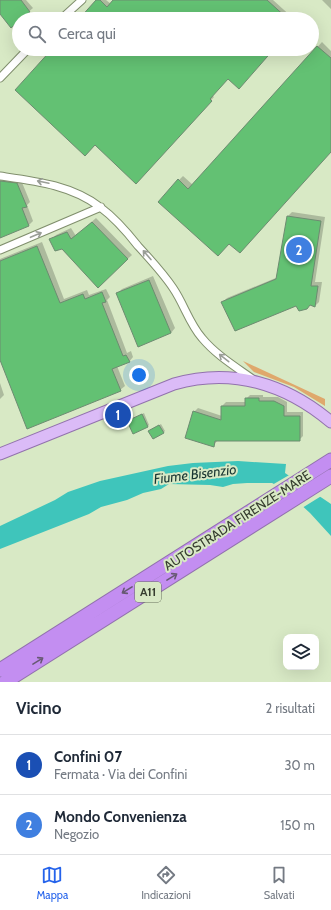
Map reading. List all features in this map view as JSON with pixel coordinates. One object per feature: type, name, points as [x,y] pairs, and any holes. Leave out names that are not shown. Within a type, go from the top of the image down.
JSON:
[{"type":"highway","name":"AUTOSTRADA FIRENZE-MARE","points":[[0,670],[331,460]]},
{"type":"highway","name":"AUTOSTRADA FIRENZE-MARE","points":[[5,682],[331,476]]},
{"type":"main road","points":[[0,454],[174,384],[191,379],[208,377],[255,381],[294,396],[315,409],[331,422]]},
{"type":"street","points":[[69,12],[82,0]]},
{"type":"street","points":[[0,78],[21,56]]},
{"type":"street","points":[[0,176],[39,181],[54,185],[79,194],[101,207],[124,229],[173,287],[188,317],[202,338],[224,358],[255,381]]},
{"type":"street","points":[[0,250],[101,207]]},
{"type":"shaded area","points":[[243,361],[325,399],[325,406],[294,387],[254,372]]},
{"type":"water","name":"Fiume Bisenzio","points":[[238,461],[286,464],[285,473],[331,504],[331,536],[310,513],[287,492],[272,483],[233,484],[223,487],[210,485],[169,484],[161,489],[143,493],[127,500],[101,507],[89,514],[0,549],[0,526],[55,500],[68,492],[100,481],[168,466],[193,463]]},
{"type":"pier","points":[[291,474],[323,495],[302,508],[286,494],[272,485]]},
{"type":"building","points":[[0,0],[21,0],[30,12],[12,12],[11,28],[0,14]]},
{"type":"building","points":[[96,0],[100,0],[107,7],[113,0],[267,0],[280,12],[85,12]]},
{"type":"building","points":[[319,48],[331,58],[331,152],[240,253],[229,244],[218,256],[158,202],[178,179],[188,189],[308,56],[319,56]]},
{"type":"building","points":[[46,56],[268,56],[239,89],[228,79],[210,99],[212,101],[136,184],[95,145],[85,156],[15,90]]},
{"type":"building","points":[[0,181],[17,183],[27,207],[22,208],[29,226],[0,238]]},
{"type":"building","points":[[287,216],[321,221],[311,286],[318,286],[315,307],[310,305],[307,309],[299,311],[296,306],[235,331],[221,302],[276,279]]},
{"type":"building","points":[[92,222],[128,259],[98,288],[62,249],[55,251],[49,239],[67,232],[71,239]]},
{"type":"building","points":[[37,246],[60,303],[83,294],[85,299],[102,292],[106,302],[102,303],[123,356],[126,355],[130,362],[112,369],[121,391],[27,429],[0,360],[0,261]]},
{"type":"building","points":[[149,280],[171,333],[138,347],[116,293]]},
{"type":"building","points":[[245,398],[259,398],[259,401],[274,401],[284,406],[284,416],[300,416],[300,441],[215,441],[214,447],[185,438],[193,411],[221,420],[221,406],[245,406]]},
{"type":"building","points":[[142,414],[148,427],[133,434],[127,421]]},
{"type":"building","points":[[159,425],[164,433],[153,439],[148,431]]},
{"type":"place","name":"Mondo Convenienza","points":[[299,250]]},
{"type":"place","name":"Confini 07","points":[[118,415]]}]
